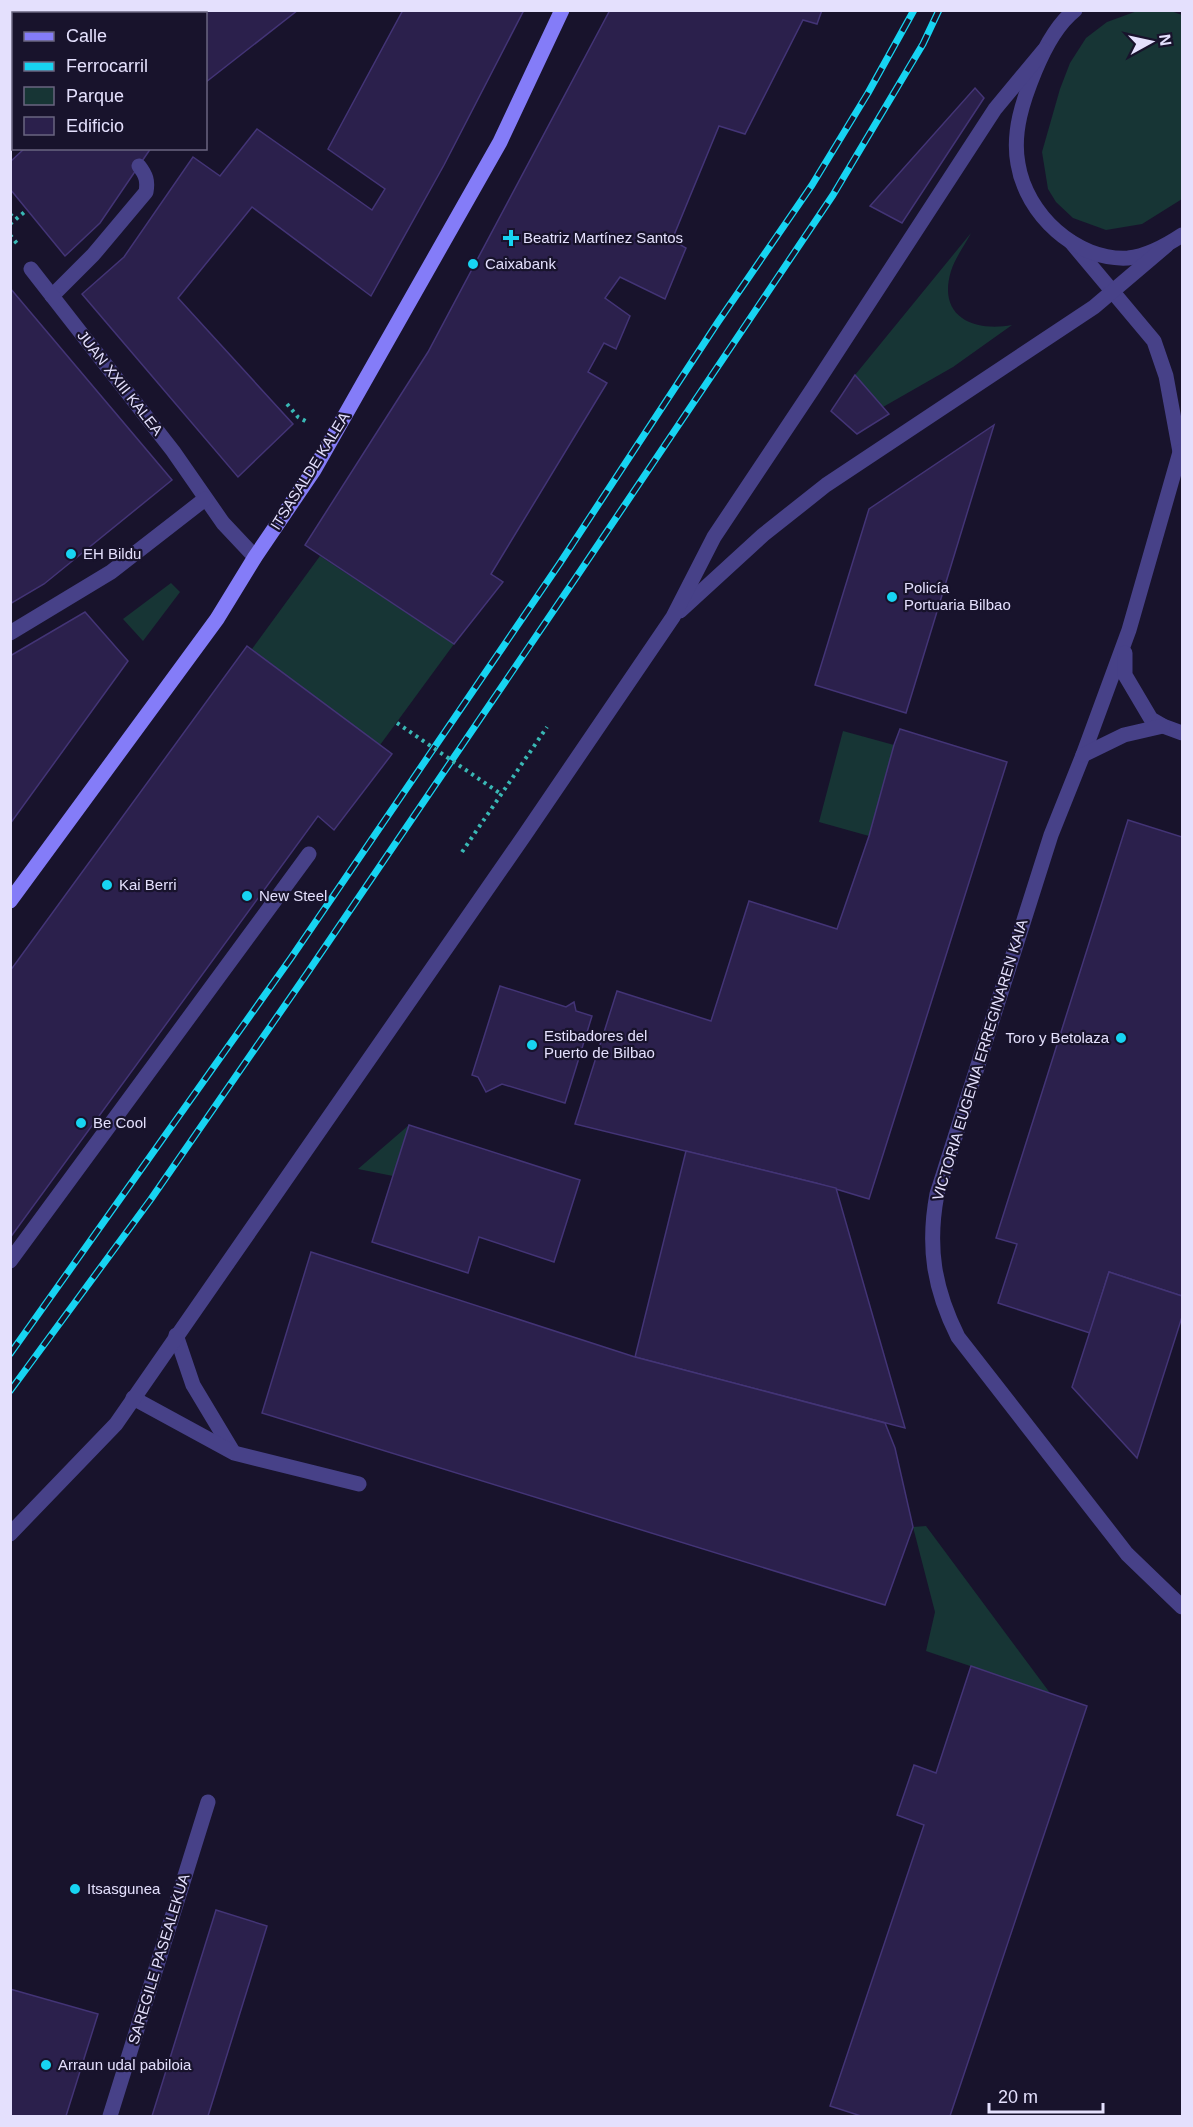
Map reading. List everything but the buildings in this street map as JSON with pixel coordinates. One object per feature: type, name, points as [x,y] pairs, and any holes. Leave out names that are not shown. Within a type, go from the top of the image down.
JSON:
[{"type":"street","name":"ITSASALDE KALEA","points":[[10,901],[204,637],[255,557],[315,470],[495,152],[562,10]]},
{"type":"street","points":[[10,1534],[116,1424],[518,846],[673,617],[714,537],[813,390],[995,109],[1072,12]]},
{"type":"street","points":[[1044,50],[1025,95],[1016,145],[1018,166],[1026,189],[1038,211],[1054,229],[1071,242],[1091,251],[1128,258],[1167,245]]},
{"type":"street","points":[[52,296],[93,255],[146,192],[148,183],[139,166]]},
{"type":"street","points":[[673,617],[763,535],[826,485],[1057,333],[1094,307],[1182,235]]},
{"type":"street","name":"VICTORIA EUGENIA ERREGINAREN KAIA","points":[[1071,242],[1154,341],[1161,357],[1181,448],[1129,630],[1051,835],[937,1194],[932,1220],[932,1246],[936,1280],[945,1311],[958,1337],[1127,1554],[1182,1607]]},
{"type":"street","name":"JUAN XXIII KALEA","points":[[31,269],[172,451],[223,523],[255,557]]},
{"type":"street","points":[[1181,448],[1182,472]]},
{"type":"street","points":[[10,633],[111,572],[205,499]]},
{"type":"street","points":[[1125,638],[1125,675],[1151,719],[1162,726],[1182,733]]},
{"type":"street","points":[[1083,755],[1124,735],[1162,726]]},
{"type":"street","points":[[10,1261],[309,854]]},
{"type":"street","points":[[176,1335],[193,1385],[234,1453]]},
{"type":"street","points":[[133,1398],[234,1453],[359,1484]]},
{"type":"street","name":"SAREGILE PASEALEKUA","points":[[110,2116],[208,1802]]},
{"type":"path","points":[[10,224],[27,210]]},
{"type":"path","points":[[10,214],[13,217],[10,219]]},
{"type":"path","points":[[10,235],[21,249]]},
{"type":"path","points":[[287,404],[298,417]]},
{"type":"path","points":[[397,723],[501,794]]},
{"type":"path","points":[[462,852],[547,727]]},
{"type":"green space","points":[[1140,10],[1171,11],[1182,15],[1182,199],[1142,224],[1106,230],[1073,218],[1056,202],[1048,189],[1042,152],[1070,63],[1086,38],[1107,22]]},
{"type":"green space","points":[[971,233],[951,271],[948,287],[949,300],[954,310],[962,318],[972,323],[998,327],[1012,325],[953,367],[883,407],[855,375]]},
{"type":"green space","points":[[320,556],[454,644],[380,745],[252,649]]},
{"type":"green space","points":[[171,583],[180,592],[143,641],[123,619]]},
{"type":"green space","points":[[843,731],[894,745],[869,836],[819,822]]},
{"type":"green space","points":[[409,1125],[393,1176],[358,1169]]},
{"type":"green space","points":[[926,1526],[1050,1693],[926,1651],[935,1612],[913,1527]]},
{"type":"railway","points":[[10,1354],[291,958],[560,563],[718,322],[812,185],[868,93],[914,10]]},
{"type":"railway","points":[[10,1391],[151,1199],[575,579],[833,195],[923,44],[939,10]]},
{"type":"place","name":"Beatriz Martínez Santos","points":[[511,238]]},
{"type":"place","name":"Caixabank","points":[[473,264]]},
{"type":"place","name":"EH Bildu","points":[[71,554]]},
{"type":"place","name":"Policía Portuaria Bilbao","points":[[892,597]]},
{"type":"place","name":"Kai Berri","points":[[107,885]]},
{"type":"place","name":"New Steel","points":[[247,896]]},
{"type":"place","name":"Toro y Betolaza","points":[[1121,1038]]},
{"type":"place","name":"Estibadores del Puerto de Bilbao","points":[[532,1045]]},
{"type":"place","name":"Be Cool","points":[[81,1123]]},
{"type":"place","name":"Itsasgunea","points":[[75,1889]]},
{"type":"place","name":"Arraun udal pabiloia","points":[[46,2065]]}]
